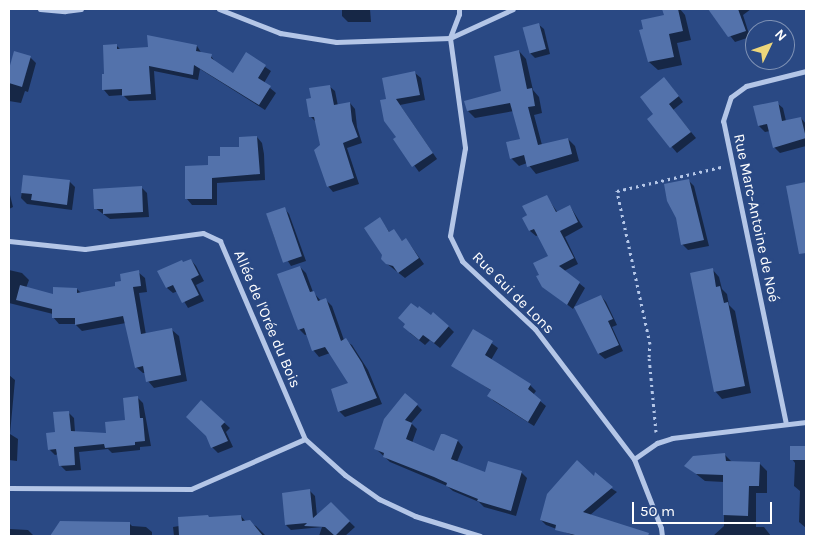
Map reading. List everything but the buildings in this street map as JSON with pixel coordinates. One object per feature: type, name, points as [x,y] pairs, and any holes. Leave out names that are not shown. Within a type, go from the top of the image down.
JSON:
[{"type":"street","points":[[40,9],[65,11],[81,9]]},
{"type":"street","points":[[219,9],[280,33],[336,42],[450,38],[513,9]]},
{"type":"street","points":[[450,38],[459,9]]},
{"type":"street","name":"Rue Gui de Lons","points":[[450,38],[465,148],[450,236],[462,261],[535,329],[634,459],[662,528],[662,536]]},
{"type":"street","name":"Rue Marc-Antoine de Noé","points":[[786,424],[723,121],[731,97],[746,86],[806,71]]},
{"type":"street","name":"Allée de l'Orée du Bois","points":[[9,241],[85,249],[203,233],[220,240],[305,439],[345,475],[379,499],[415,516],[480,536]]},
{"type":"street","points":[[634,459],[657,443],[672,438],[806,422]]},
{"type":"street","points":[[9,488],[192,489],[305,439]]},
{"type":"path","points":[[657,443],[649,357],[650,344],[617,191],[731,165]]}]
